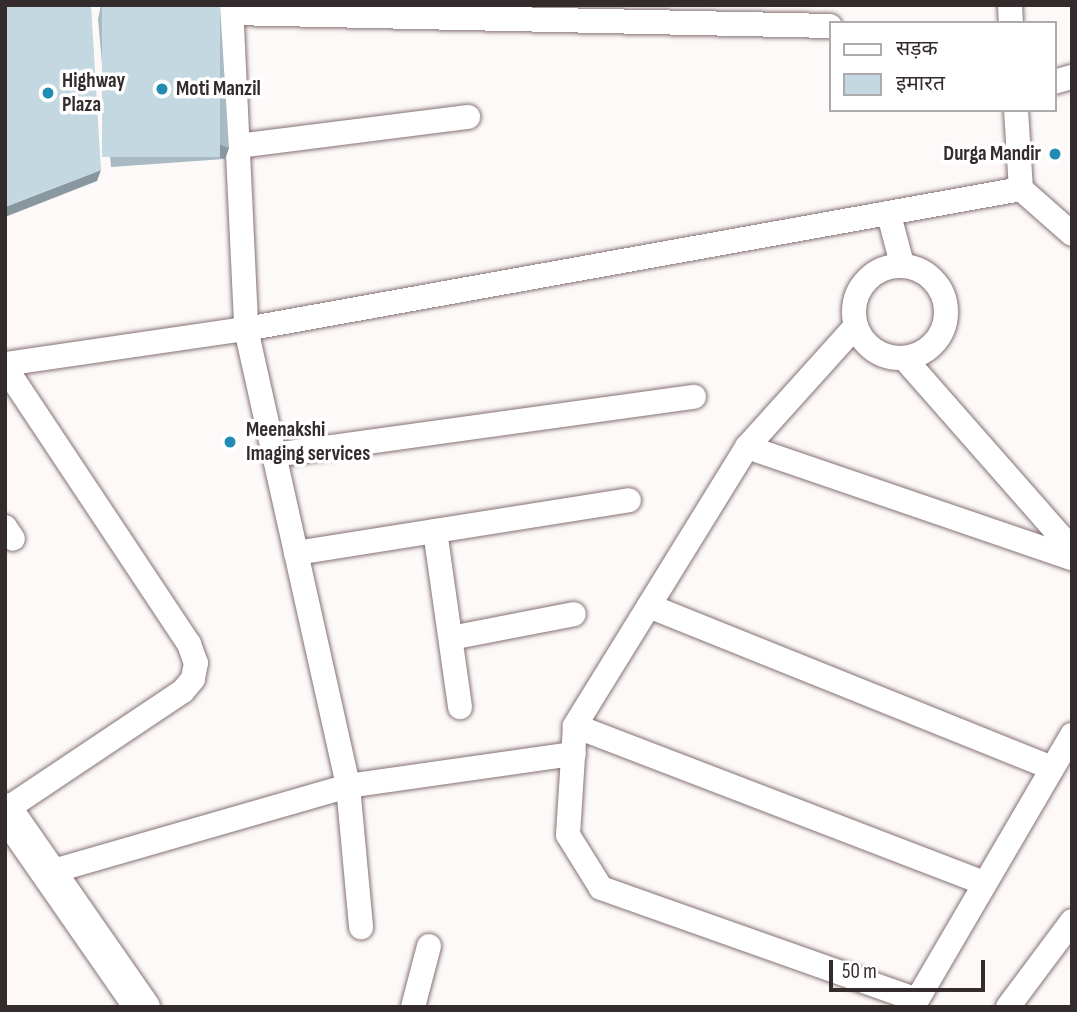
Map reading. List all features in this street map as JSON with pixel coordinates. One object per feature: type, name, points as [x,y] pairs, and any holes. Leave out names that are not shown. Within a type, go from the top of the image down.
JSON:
[{"type":"street","points":[[361,927],[348,786],[246,329],[231,9],[828,26]]},
{"type":"street","points":[[1016,112],[1021,189],[1072,234]]},
{"type":"street","points":[[237,146],[468,117]]},
{"type":"street","points":[[142,1007],[5,810],[183,691],[193,679],[196,663],[189,644],[5,366],[246,329],[889,215],[1021,189]]},
{"type":"street","points":[[889,215],[902,264]]},
{"type":"street","points":[[902,264],[928,274],[943,293],[946,319],[937,340],[918,355],[904,358],[887,356],[869,347],[855,327],[854,301],[865,279],[902,264]]},
{"type":"street","points":[[855,327],[747,447],[575,726],[568,835],[601,888],[917,1000],[1072,735]]},
{"type":"street","points":[[904,358],[1072,549]]},
{"type":"street","points":[[274,455],[694,397]]},
{"type":"street","points":[[747,447],[1072,558]]},
{"type":"street","points":[[296,553],[629,500]]},
{"type":"street","points":[[435,531],[460,706]]},
{"type":"street","points":[[649,606],[1052,768]]},
{"type":"street","points":[[451,638],[574,614]]},
{"type":"street","points":[[575,726],[984,883]]},
{"type":"street","points":[[50,872],[348,786],[573,754]]},
{"type":"street","points":[[1009,1007],[1072,921]]},
{"type":"street","points":[[413,1007],[429,946]]},
{"type":"building","name":"Highway Plaza","points":[[5,5],[91,5],[101,170],[5,207]]},
{"type":"building","name":"Moti Manzil","points":[[102,5],[220,5],[220,157],[102,157]]},
{"type":"place","name":"Moti Manzil","points":[[162,89]]},
{"type":"place","name":"Highway Plaza","points":[[48,93]]},
{"type":"place","name":"Durga Mandir","points":[[1055,154]]},
{"type":"place","name":"Meenakshi Imaging services","points":[[230,442]]}]
